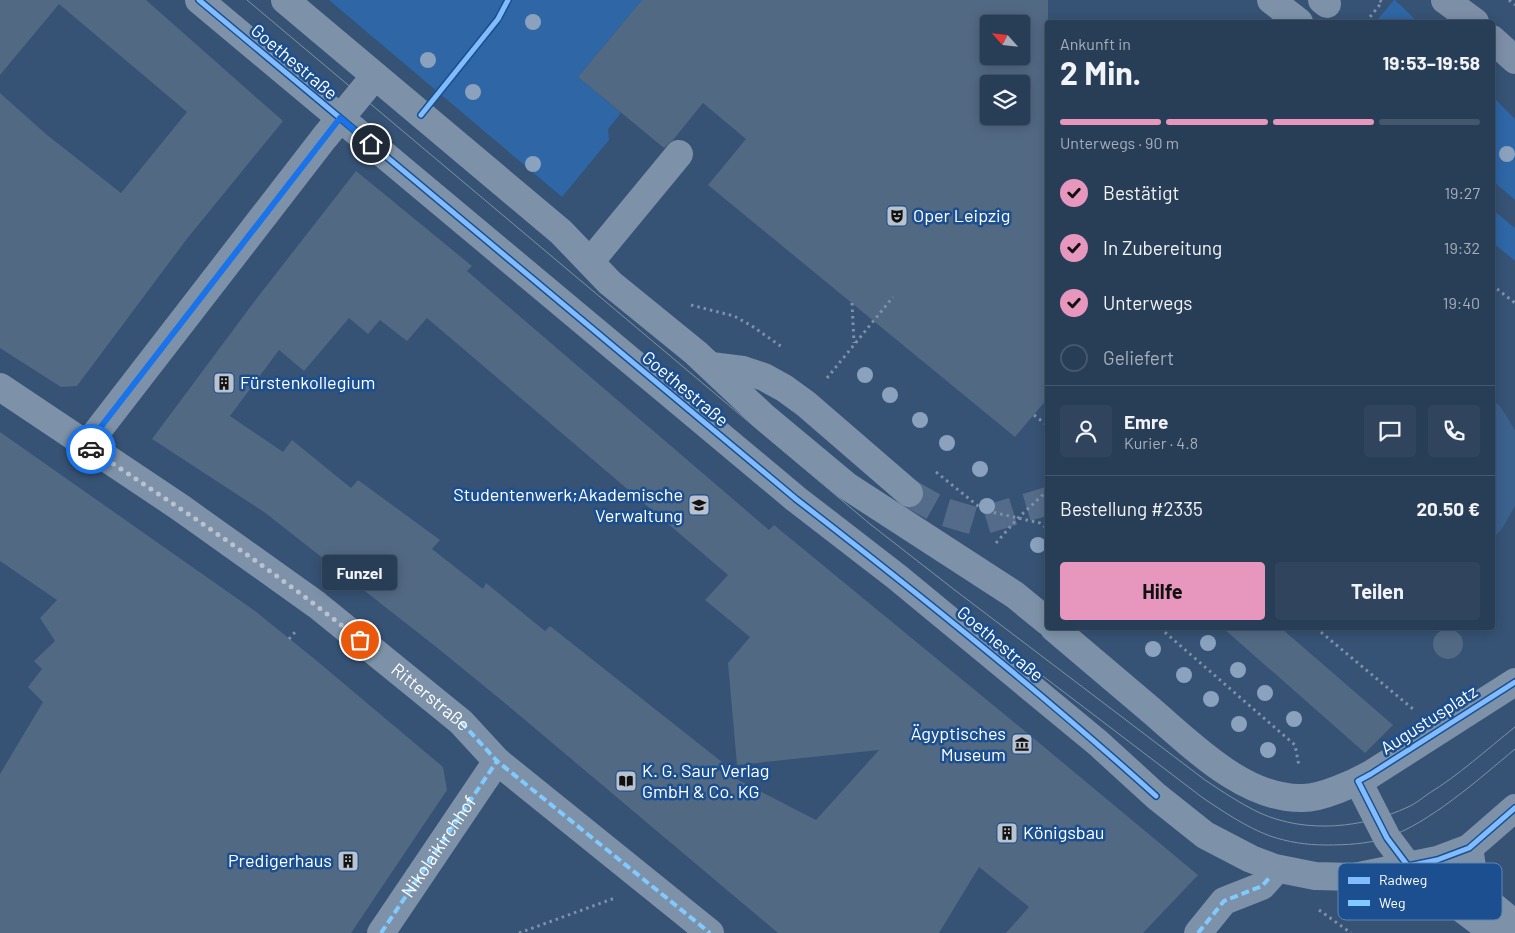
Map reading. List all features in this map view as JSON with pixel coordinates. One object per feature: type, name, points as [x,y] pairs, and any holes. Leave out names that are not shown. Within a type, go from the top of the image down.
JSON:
[{"type":"main road","points":[[1445,0],[1472,20]]},
{"type":"main road","points":[[1495,42],[1515,60]]},
{"type":"street","name":"Goethestraße","points":[[200,0],[796,499],[897,576],[1098,744],[1156,796],[1205,835],[1251,859],[1275,868],[1315,876],[1338,877]]},
{"type":"street","name":"Goethestraße","points":[[284,0],[561,232],[610,283],[711,366],[763,416],[846,486],[1015,595],[1045,620]]},
{"type":"street","points":[[1271,0],[1296,20]]},
{"type":"street","points":[[86,446],[340,118],[375,76]]},
{"type":"street","points":[[590,262],[679,154]]},
{"type":"street","points":[[711,366],[743,370],[764,377],[784,388],[806,404],[910,494]]},
{"type":"street","name":"Ritterstraße","points":[[0,387],[180,508],[317,606],[461,722],[497,761],[710,933]]},
{"type":"street","name":"Augustusplatz","points":[[1056,630],[1228,773],[1267,792],[1303,798],[1314,797],[1358,781],[1515,682]]},
{"type":"street","name":"Nikolaikirchhof","points":[[381,933],[497,761]]},
{"type":"street","points":[[1358,781],[1387,838],[1406,863]]},
{"type":"street","points":[[1423,863],[1438,860],[1468,848],[1515,808]]},
{"type":"street","points":[[1468,848],[1471,863]]},
{"type":"street","points":[[1198,933],[1224,901],[1262,886],[1271,876]]},
{"type":"street","points":[[1502,913],[1515,924]]},
{"type":"street","points":[[1477,920],[1494,933]]},
{"type":"path","points":[[440,91],[498,19],[508,0]]},
{"type":"path","points":[[1368,20],[1382,2],[1379,0]]},
{"type":"path","points":[[1509,0],[1515,5]]},
{"type":"path","points":[[1495,287],[1515,303]]},
{"type":"path","points":[[824,381],[893,297]]},
{"type":"path","points":[[852,303],[854,344]]},
{"type":"path","points":[[1034,415],[1045,424]]},
{"type":"path","points":[[995,544],[1018,518],[1045,493]]},
{"type":"path","points":[[983,510],[1040,522],[1045,526]]},
{"type":"path","points":[[1162,630],[1295,745],[1300,771]]},
{"type":"path","points":[[1318,630],[1426,721],[1430,737]]},
{"type":"path","points":[[519,933],[651,885]]},
{"type":"shaded area","points":[[329,0],[642,0],[578,77],[621,113],[608,129],[609,140],[562,197]]},
{"type":"shaded area","points":[[1395,0],[1416,20],[1378,20]]},
{"type":"shaded area","points":[[1495,99],[1515,119],[1515,200],[1495,183]]},
{"type":"shaded area","points":[[1495,212],[1515,228],[1515,261],[1495,245]]},
{"type":"shaded area","points":[[1495,402],[1500,406],[1515,430],[1515,506],[1502,529],[1495,536]]},
{"type":"building","points":[[0,0],[146,0],[283,121],[186,240],[77,386],[61,387],[0,348],[0,93],[47,135],[121,193],[187,112],[59,4],[0,75]]},
{"type":"building","name":"Oper Leipzig","points":[[642,0],[1048,0],[1048,20],[1045,20],[1045,402],[1015,437],[708,185],[746,139],[703,103],[673,140],[664,148],[578,77]]},
{"type":"building","points":[[356,171],[472,266],[467,271],[769,530],[774,525],[1198,875],[1143,933],[1006,933],[1029,907],[979,867],[939,933],[778,933],[435,646],[264,512],[152,439],[257,298]],"holes":[[[349,318],[368,334],[380,320],[407,341],[427,318],[728,575],[705,600],[750,637],[728,663],[737,765],[879,750],[816,820],[713,767],[727,766],[550,626],[545,631],[486,583],[483,589],[432,549],[440,540],[358,480],[351,488],[292,440],[283,452],[230,416],[279,350],[304,371]]]},
{"type":"building","points":[[0,432],[255,611],[443,767],[447,790],[351,933],[0,933],[0,774],[43,702],[28,687],[42,669],[34,661],[55,641],[40,618],[57,600],[0,561]]},
{"type":"building","points":[[1225,630],[1283,630],[1393,725],[1365,753]]},
{"type":"building","points":[[1445,630],[1454,631],[1461,638],[1463,644],[1461,650],[1454,657],[1448,659],[1438,654],[1433,644],[1438,634]]},
{"type":"tunnel","points":[[909,493],[941,511],[978,522],[1045,502]]},
{"type":"tram line","points":[[220,0],[872,546],[1203,798],[1235,819],[1270,836],[1297,843],[1341,845],[1379,840],[1403,831],[1437,811],[1515,749]]},
{"type":"tram line","points":[[247,0],[870,524],[1205,780],[1239,802],[1278,820],[1297,824],[1335,826],[1372,820],[1416,803],[1462,771],[1515,727]]},
{"type":"marked path","points":[[461,722],[497,761],[710,933]]},
{"type":"marked path","points":[[381,933],[497,761]]},
{"type":"marked path","points":[[1198,933],[1224,901],[1262,886],[1271,876]]},
{"type":"cycle path","points":[[199,0],[796,499],[934,607],[1024,681],[1156,796]]},
{"type":"cycle path","points":[[421,115],[498,19],[508,0]]},
{"type":"cycle path","points":[[1406,863],[1387,838],[1358,781],[1515,682]]},
{"type":"cycle path","points":[[1422,863],[1437,860],[1469,848],[1515,808]]},
{"type":"way so far","points":[[91,449],[180,508],[317,606],[360,640]]},
{"type":"place","name":"Oper Leipzig","points":[[897,216]]},
{"type":"place","name":"Fürstenkollegium","points":[[224,383]]},
{"type":"place","name":"Studentenwerk;Akademische Verwaltung","points":[[699,505]]},
{"type":"place","name":"Funzel","points":[[360,640]]},
{"type":"place","name":"Ägyptisches Museum","points":[[1022,744]]},
{"type":"place","name":"K. G. Saur Verlag GmbH & Co. KG","points":[[626,781]]},
{"type":"place","name":"Königsbau","points":[[1007,833]]},
{"type":"place","name":"Predigerhaus","points":[[348,861]]},
{"type":"route","points":[[91,449],[86,446],[340,118],[371,144]]}]
